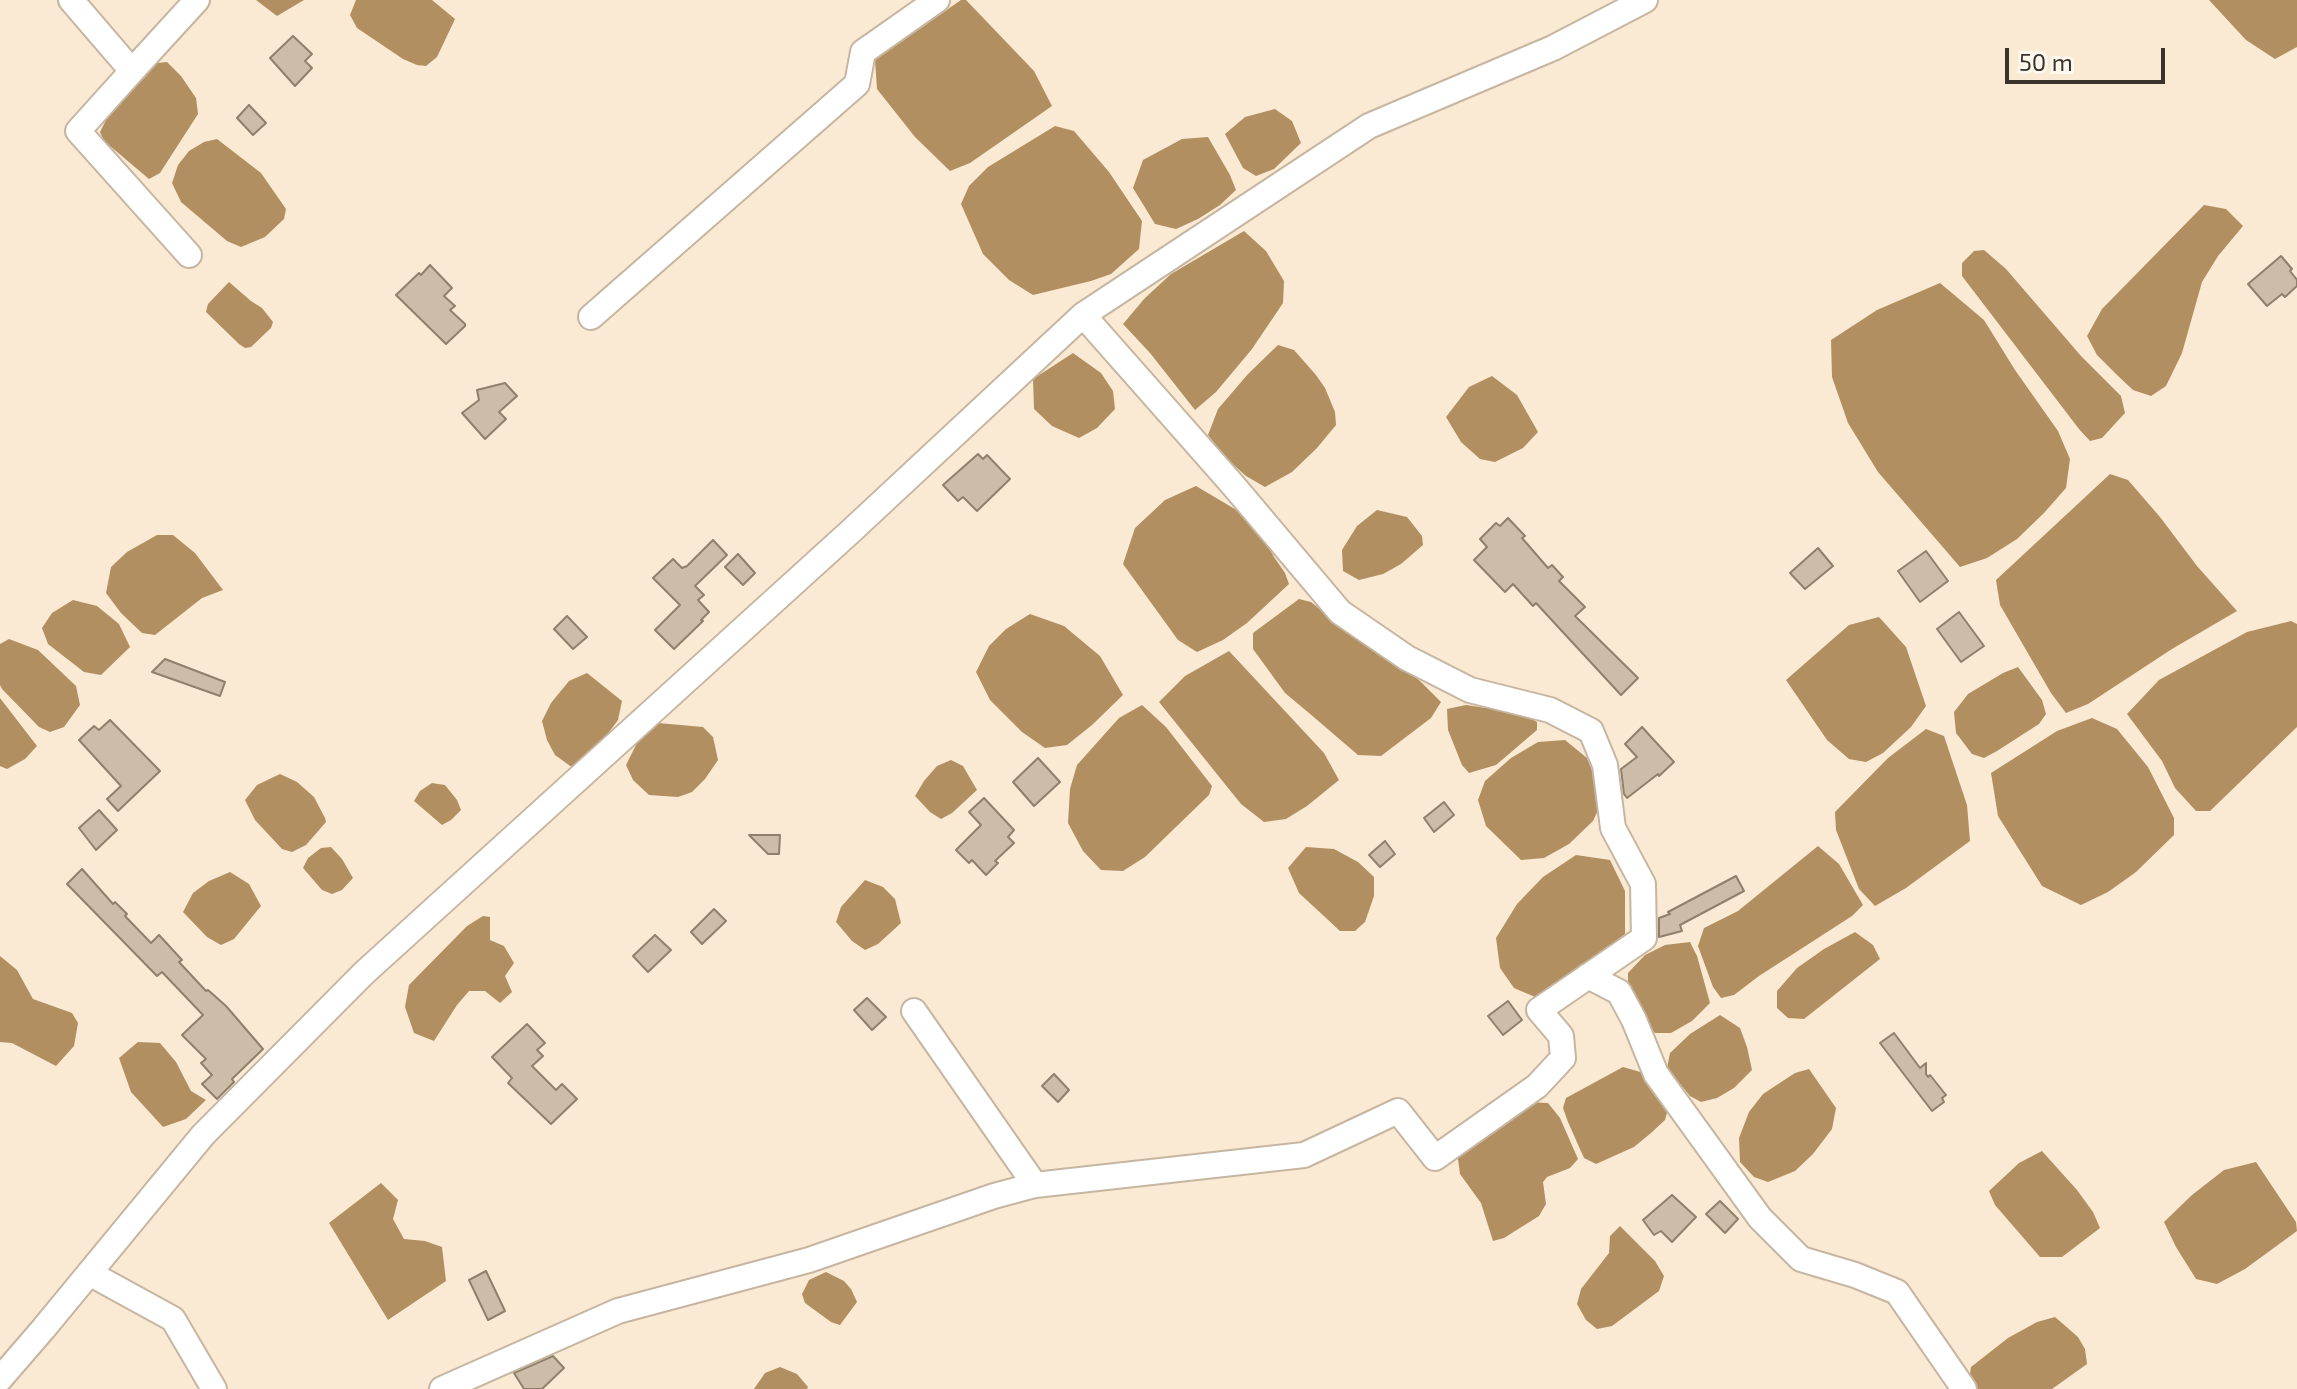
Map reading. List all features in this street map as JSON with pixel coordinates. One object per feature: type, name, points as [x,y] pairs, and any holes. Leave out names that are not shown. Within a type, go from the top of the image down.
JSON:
[{"type":"street","points":[[71,0],[132,71]]},
{"type":"street","points":[[189,255],[78,131],[197,0]]},
{"type":"street","points":[[591,317],[857,84],[863,52],[937,0]]},
{"type":"street","points":[[0,1379],[203,1135],[364,973],[850,532],[1083,315],[1369,126],[1553,48],[1645,0]]},
{"type":"street","points":[[442,1389],[618,1311],[809,1260],[994,1196],[1035,1185],[1304,1155],[1398,1111],[1435,1158],[1537,1086],[1563,1058],[1561,1036],[1539,1010],[1644,938],[1643,884],[1613,828],[1605,765],[1591,731],[1550,710],[1470,690],[1407,658],[1340,612],[1083,315]]},
{"type":"street","points":[[1588,976],[1619,992],[1656,1074],[1760,1218],[1801,1259],[1855,1275],[1897,1292],[1964,1389]]},
{"type":"street","points":[[914,1011],[1035,1185]]},
{"type":"street","points":[[89,1273],[173,1319],[214,1389]]},
{"type":"shaded area","points":[[256,0],[304,0],[277,16]]},
{"type":"shaded area","points":[[356,0],[432,0],[455,19],[437,57],[426,66],[417,65],[357,28],[350,15]]},
{"type":"shaded area","points":[[961,0],[966,0],[1034,71],[1052,106],[970,163],[950,171],[915,137],[877,89],[875,60]]},
{"type":"shaded area","points":[[2209,0],[2297,0],[2297,47],[2275,59],[2246,40]]},
{"type":"shaded area","points":[[167,62],[196,98],[198,114],[160,173],[149,179],[104,141],[100,132],[110,112],[148,64]]},
{"type":"shaded area","points":[[1275,109],[1292,121],[1301,143],[1274,169],[1256,176],[1243,168],[1225,134],[1245,117]]},
{"type":"shaded area","points":[[1055,126],[1074,131],[1109,172],[1142,221],[1139,249],[1111,274],[1033,295],[1009,280],[983,254],[961,204],[969,186],[988,167]]},
{"type":"shaded area","points":[[1208,137],[1236,190],[1220,205],[1176,229],[1155,224],[1133,188],[1143,160],[1182,139]]},
{"type":"shaded area","points":[[217,139],[261,173],[286,209],[284,219],[265,237],[241,247],[227,241],[181,202],[172,183],[178,165],[189,151]]},
{"type":"shaded area","points":[[2204,205],[2226,209],[2243,226],[2218,256],[2202,282],[2182,353],[2166,386],[2151,396],[2133,390],[2117,375],[2097,355],[2087,336],[2102,309]]},
{"type":"shaded area","points":[[1244,231],[1266,251],[1284,281],[1283,303],[1252,349],[1216,392],[1195,410],[1123,324],[1171,274]]},
{"type":"shaded area","points":[[1984,250],[2006,269],[2081,356],[2121,396],[2125,413],[2102,438],[2090,441],[2079,429],[1962,276],[1962,263],[1974,251]]},
{"type":"shaded area","points":[[229,282],[262,308],[273,322],[271,328],[251,347],[245,348],[239,344],[206,312],[208,304]]},
{"type":"shaded area","points":[[1940,283],[1984,320],[2058,431],[2070,459],[2066,488],[2044,513],[2017,539],[1987,558],[1960,567],[1878,472],[1848,423],[1832,377],[1831,340],[1877,310]]},
{"type":"shaded area","points":[[1278,345],[1294,350],[1316,375],[1335,412],[1336,425],[1292,472],[1265,487],[1246,476],[1227,459],[1208,435],[1218,409]]},
{"type":"shaded area","points":[[1073,353],[1101,373],[1113,391],[1115,409],[1097,428],[1079,438],[1052,426],[1034,409],[1033,379]]},
{"type":"shaded area","points":[[1492,376],[1517,395],[1538,432],[1523,448],[1495,462],[1480,459],[1461,442],[1446,417],[1469,387]]},
{"type":"shaded area","points":[[2110,474],[2128,480],[2237,611],[2088,704],[2066,713],[2000,605],[1996,580]]},
{"type":"shaded area","points":[[1196,486],[1255,521],[1289,584],[1247,623],[1223,640],[1197,652],[1178,640],[1123,564],[1135,528],[1165,500]]},
{"type":"shaded area","points":[[1377,510],[1407,517],[1422,536],[1423,545],[1401,564],[1383,574],[1359,580],[1343,571],[1342,550],[1357,526]]},
{"type":"shaded area","points":[[157,535],[173,535],[195,553],[223,590],[202,598],[155,635],[142,633],[106,593],[111,567],[127,552]]},
{"type":"shaded area","points":[[1299,599],[1311,602],[1344,629],[1382,652],[1420,681],[1441,702],[1431,718],[1381,756],[1358,755],[1285,693],[1253,649],[1253,633]]},
{"type":"shaded area","points":[[73,600],[97,606],[119,624],[130,647],[101,675],[84,672],[48,644],[42,628],[52,613]]},
{"type":"shaded area","points":[[1030,614],[1064,626],[1100,656],[1123,695],[1067,745],[1045,748],[1022,732],[990,700],[976,672],[989,646],[1006,629]]},
{"type":"shaded area","points":[[1879,617],[1906,647],[1926,706],[1911,727],[1883,753],[1866,762],[1849,759],[1827,740],[1786,680],[1849,625]]},
{"type":"shaded area","points":[[2291,621],[2297,624],[2297,727],[2210,811],[2196,811],[2175,788],[2162,761],[2127,714],[2159,680],[2247,632]]},
{"type":"shaded area","points":[[9,639],[38,650],[76,686],[80,705],[64,727],[50,732],[39,727],[2,689],[0,644]]},
{"type":"shaded area","points":[[1229,651],[1324,753],[1339,780],[1286,819],[1264,822],[1241,804],[1159,702],[1185,676]]},
{"type":"shaded area","points":[[2018,667],[2042,700],[2046,714],[2039,724],[1997,751],[1984,758],[1972,754],[1956,733],[1954,712],[1968,694]]},
{"type":"shaded area","points":[[587,673],[622,701],[618,720],[587,762],[573,768],[555,755],[542,721],[551,703],[569,681]]},
{"type":"shaded area","points":[[0,698],[37,746],[25,759],[7,769],[0,766]]},
{"type":"shaded area","points":[[1142,705],[1166,727],[1212,786],[1209,795],[1145,857],[1123,871],[1101,870],[1083,851],[1068,823],[1070,789],[1077,765],[1119,718]]},
{"type":"shaded area","points":[[1466,705],[1520,713],[1537,722],[1537,730],[1496,765],[1469,773],[1462,765],[1448,730],[1447,709]]},
{"type":"shaded area","points":[[2092,718],[2117,729],[2148,767],[2174,818],[2174,835],[2136,872],[2108,892],[2081,905],[2042,886],[1998,816],[1991,773],[2057,731]]},
{"type":"shaded area","points":[[658,723],[703,727],[713,737],[718,760],[692,792],[678,797],[649,795],[633,780],[626,765],[637,743]]},
{"type":"shaded area","points":[[1926,729],[1944,736],[1967,805],[1970,841],[1906,888],[1875,906],[1859,889],[1836,830],[1835,812],[1888,758]]},
{"type":"shaded area","points":[[1565,740],[1587,758],[1597,783],[1599,808],[1593,821],[1569,844],[1544,858],[1521,860],[1486,826],[1478,800],[1485,781],[1511,758],[1538,742]]},
{"type":"shaded area","points":[[951,760],[963,766],[977,790],[941,819],[915,796],[937,766]]},
{"type":"shaded area","points":[[280,774],[297,782],[314,797],[326,822],[306,845],[292,852],[282,849],[255,820],[245,800],[257,785]]},
{"type":"shaded area","points":[[432,783],[445,785],[461,810],[442,825],[414,801],[420,791]]},
{"type":"shaded area","points":[[1818,846],[1839,864],[1863,905],[1852,916],[1734,995],[1721,998],[1713,987],[1698,946],[1704,928],[1738,911]]},
{"type":"shaded area","points":[[331,847],[353,878],[342,890],[332,894],[322,890],[303,868],[308,858],[321,848]]},
{"type":"shaded area","points":[[1306,847],[1334,849],[1358,862],[1374,877],[1374,896],[1365,922],[1355,931],[1340,931],[1299,893],[1288,868]]},
{"type":"shaded area","points":[[1576,855],[1610,860],[1625,891],[1625,934],[1575,972],[1535,997],[1514,988],[1500,968],[1496,938],[1517,904],[1543,877]]},
{"type":"shaded area","points":[[230,872],[249,884],[261,906],[234,939],[221,945],[207,937],[183,912],[193,893],[209,881]]},
{"type":"shaded area","points":[[865,880],[883,887],[895,899],[901,923],[878,944],[865,950],[852,941],[836,922],[841,907]]},
{"type":"shaded area","points":[[483,916],[490,917],[490,940],[504,946],[514,963],[505,976],[512,992],[500,1003],[485,991],[469,991],[434,1041],[414,1033],[405,1007],[409,985],[467,926]]},
{"type":"shaded area","points":[[1855,932],[1873,945],[1880,959],[1804,1019],[1788,1018],[1777,1008],[1777,991],[1797,968]]},
{"type":"shaded area","points":[[1690,942],[1710,1003],[1692,1021],[1671,1033],[1655,1033],[1641,1018],[1628,990],[1628,973],[1645,955],[1665,945]]},
{"type":"shaded area","points":[[0,956],[17,970],[33,999],[72,1013],[78,1023],[74,1046],[56,1066],[12,1043],[0,1042]]},
{"type":"shaded area","points":[[1720,1015],[1740,1028],[1752,1070],[1734,1088],[1717,1098],[1701,1102],[1690,1096],[1667,1068],[1670,1053],[1690,1034]]},
{"type":"shaded area","points":[[138,1042],[160,1043],[176,1062],[191,1091],[206,1100],[186,1119],[163,1127],[131,1092],[119,1058]]},
{"type":"shaded area","points":[[1623,1067],[1644,1073],[1668,1109],[1665,1120],[1634,1147],[1596,1164],[1584,1158],[1563,1108],[1566,1098]]},
{"type":"shaded area","points":[[1809,1069],[1836,1108],[1832,1129],[1795,1171],[1768,1182],[1754,1177],[1740,1162],[1739,1138],[1749,1112],[1763,1094],[1795,1073]]},
{"type":"shaded area","points":[[1524,1102],[1548,1103],[1560,1118],[1578,1159],[1570,1168],[1547,1177],[1543,1182],[1546,1204],[1539,1216],[1504,1238],[1493,1241],[1481,1203],[1460,1174],[1457,1152]]},
{"type":"shaded area","points":[[2042,1151],[2077,1190],[2100,1228],[2062,1257],[2040,1257],[1995,1205],[1989,1191],[2019,1163]]},
{"type":"shaded area","points":[[2256,1162],[2296,1222],[2297,1231],[2245,1269],[2217,1284],[2196,1279],[2164,1222],[2224,1170]]},
{"type":"shaded area","points":[[381,1183],[398,1200],[393,1219],[404,1239],[442,1247],[446,1281],[388,1320],[329,1223]]},
{"type":"shaded area","points":[[1620,1226],[1655,1261],[1664,1276],[1659,1291],[1612,1326],[1597,1329],[1586,1320],[1577,1304],[1581,1289],[1609,1253],[1610,1236]]},
{"type":"shaded area","points":[[826,1272],[844,1281],[857,1302],[840,1325],[805,1303],[802,1294],[809,1280]]},
{"type":"shaded area","points":[[2055,1317],[2078,1337],[2085,1349],[2087,1364],[2052,1389],[1973,1389],[1969,1382],[1971,1367],[2008,1338],[2037,1322]]},
{"type":"shaded area","points":[[780,1367],[797,1374],[807,1389],[754,1389],[765,1373]]},
{"type":"building","points":[[293,36],[312,54],[305,61],[312,68],[295,86],[270,58]]},
{"type":"building","points":[[249,105],[266,123],[253,135],[237,118]]},
{"type":"building","points":[[2281,256],[2292,269],[2290,271],[2297,280],[2297,286],[2285,297],[2282,294],[2267,306],[2248,284]]},
{"type":"building","points":[[430,265],[452,288],[444,296],[455,306],[450,310],[465,324],[446,344],[396,295]]},
{"type":"building","points":[[505,383],[517,396],[499,412],[506,419],[485,439],[462,413],[479,400],[477,390]]},
{"type":"building","points":[[978,454],[983,459],[987,455],[1010,479],[977,511],[963,497],[958,501],[943,485]]},
{"type":"building","points":[[1508,518],[1548,568],[1552,565],[1563,577],[1559,581],[1585,607],[1575,616],[1638,678],[1621,695],[1536,603],[1533,606],[1513,584],[1505,592],[1474,560],[1487,547],[1480,539],[1496,523],[1500,526]]},
{"type":"building","points":[[713,540],[727,555],[695,586],[704,595],[698,600],[709,612],[674,649],[655,630],[680,605],[653,578],[673,559],[682,568],[687,566]]},
{"type":"building","points":[[1818,548],[1833,566],[1805,589],[1790,573]]},
{"type":"building","points":[[1926,551],[1948,581],[1920,602],[1898,571]]},
{"type":"building","points":[[738,554],[755,573],[743,585],[725,567]]},
{"type":"building","points":[[1959,612],[1984,646],[1961,662],[1937,629]]},
{"type":"building","points":[[567,616],[587,637],[573,649],[554,629]]},
{"type":"building","points":[[165,659],[225,682],[220,696],[152,672]]},
{"type":"building","points":[[110,720],[160,771],[118,811],[107,799],[121,786],[79,740],[94,726],[99,730]]},
{"type":"building","points":[[1642,727],[1674,762],[1627,798],[1621,769],[1637,757],[1625,744]]},
{"type":"building","points":[[1038,758],[1060,782],[1034,806],[1013,782]]},
{"type":"building","points":[[984,798],[1014,830],[1008,837],[1014,843],[995,861],[998,863],[986,875],[972,860],[969,863],[956,850],[981,825],[969,812]]},
{"type":"building","points":[[1444,802],[1454,815],[1434,832],[1424,818]]},
{"type":"building","points":[[99,810],[117,830],[96,850],[79,828]]},
{"type":"building","points":[[749,835],[780,835],[779,854],[768,854]]},
{"type":"building","points":[[1385,841],[1395,854],[1380,867],[1369,855]]},
{"type":"building","points":[[82,869],[151,943],[159,935],[182,960],[179,962],[206,991],[226,1006],[263,1049],[232,1079],[234,1082],[217,1099],[202,1084],[212,1075],[201,1063],[206,1059],[182,1035],[203,1015],[162,972],[157,976],[67,884]]},
{"type":"building","points":[[1736,876],[1744,891],[1680,925],[1682,931],[1659,937],[1659,918]]},
{"type":"building","points":[[714,909],[726,921],[702,944],[691,932]]},
{"type":"building","points":[[655,935],[671,950],[648,972],[633,956]]},
{"type":"building","points":[[867,998],[886,1017],[872,1030],[854,1010]]},
{"type":"building","points":[[1508,1001],[1522,1020],[1503,1035],[1488,1016]]},
{"type":"building","points":[[527,1024],[545,1043],[537,1050],[543,1056],[532,1066],[556,1090],[562,1084],[577,1099],[551,1124],[508,1083],[512,1078],[492,1057]]},
{"type":"building","points":[[1894,1033],[1920,1068],[1926,1063],[1926,1074],[1946,1095],[1942,1098],[1944,1102],[1932,1111],[1880,1043]]},
{"type":"building","points":[[1054,1074],[1069,1090],[1058,1102],[1042,1086]]},
{"type":"building","points":[[1672,1195],[1696,1217],[1672,1242],[1661,1231],[1654,1235],[1643,1220]]},
{"type":"building","points":[[1720,1201],[1738,1219],[1725,1233],[1706,1214]]},
{"type":"building","points":[[486,1271],[505,1311],[488,1320],[469,1280]]},
{"type":"building","points":[[553,1356],[564,1368],[542,1389],[524,1389],[514,1373]]}]
